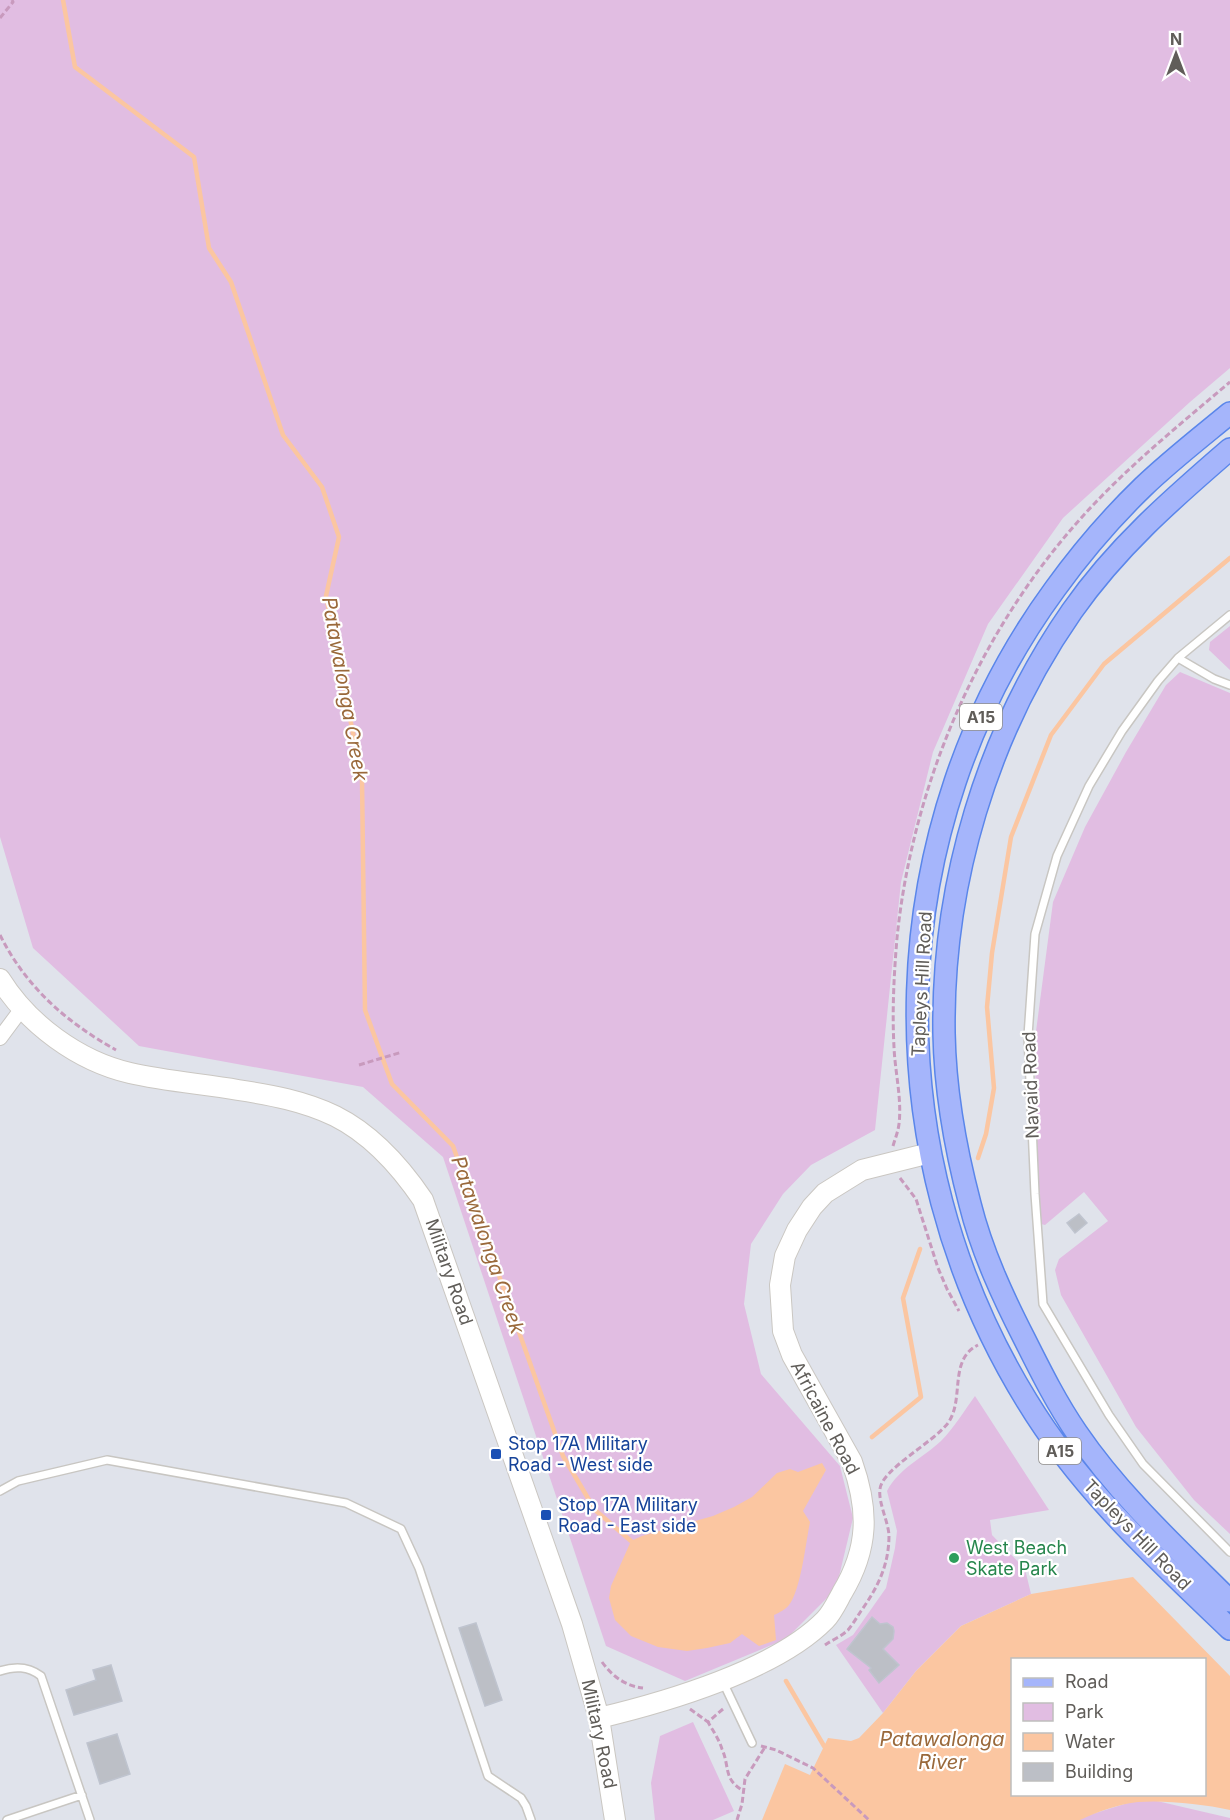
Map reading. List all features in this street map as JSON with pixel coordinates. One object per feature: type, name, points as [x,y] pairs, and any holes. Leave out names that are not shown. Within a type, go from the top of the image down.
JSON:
[{"type":"main road","name":"Tapleys Hill Road","points":[[1230,413],[1145,484],[1083,552],[1031,623],[992,694],[954,788],[934,859],[920,943],[917,1009],[917,1064],[938,1193],[949,1232],[992,1339],[1028,1404],[1065,1459],[1126,1529],[1230,1629]]},
{"type":"main road","name":"Tapleys Hill Road","points":[[1230,449],[1154,514],[1098,576],[1071,612],[1026,685],[989,768],[960,872],[947,952],[944,1036],[953,1124],[967,1191],[988,1260],[1005,1301],[1049,1387],[1078,1435],[1113,1481],[1143,1514],[1230,1601]]},
{"type":"main road","points":[[930,1153],[941,1148],[936,1071],[944,1036]]},
{"type":"street","name":"Military Road","points":[[0,979],[16,1002],[40,1026],[83,1055],[129,1073],[284,1097],[333,1115],[373,1141],[409,1179],[423,1200],[572,1624],[599,1718],[615,1820]]},
{"type":"street","points":[[0,1038],[23,1007]]},
{"type":"street","name":"Africaine Road","points":[[599,1718],[669,1700],[786,1650],[809,1635],[827,1618],[855,1571],[864,1520],[862,1493],[852,1462],[792,1355],[783,1331],[780,1285],[785,1256],[797,1230],[812,1207],[825,1193],[862,1170],[930,1153]]},
{"type":"lane","name":"Navaid Road","points":[[1230,615],[1178,658],[1158,681],[1122,731],[1089,786],[1057,856],[1035,934],[1028,1036],[1035,1194],[1043,1304],[1109,1415],[1143,1464],[1230,1552]]},
{"type":"lane","points":[[1178,658],[1214,679],[1230,685]]},
{"type":"lane","points":[[0,1491],[18,1481],[107,1460],[346,1503],[401,1529],[419,1568],[488,1776],[520,1798],[531,1820]]},
{"type":"lane","points":[[0,1671],[17,1667],[27,1668],[40,1676],[90,1820]]},
{"type":"lane","points":[[722,1679],[752,1743]]},
{"type":"lane","points":[[8,1820],[82,1795]]},
{"type":"path","points":[[0,18],[13,2],[12,0]]},
{"type":"path","points":[[0,935],[18,967],[42,996],[73,1023],[122,1052]]},
{"type":"path","points":[[359,1065],[402,1052]]},
{"type":"path","points":[[598,1655],[614,1677],[631,1686],[648,1689]]},
{"type":"path","points":[[708,1722],[732,1701]]},
{"type":"path","points":[[686,1705],[708,1722],[724,1751],[729,1777],[734,1786],[744,1791]]},
{"type":"path","points":[[752,1743],[776,1750],[813,1768],[869,1820]]},
{"type":"path","points":[[736,1820],[742,1804],[745,1779],[765,1747]]},
{"type":"green space","points":[[0,0],[1230,0],[1230,368],[1063,518],[988,624],[933,752],[901,882],[875,1130],[811,1165],[783,1194],[751,1244],[744,1304],[761,1374],[840,1466],[853,1518],[836,1589],[786,1639],[685,1681],[606,1646],[443,1157],[363,1087],[139,1046],[33,948],[0,837]]},
{"type":"green space","points":[[1230,626],[1230,670],[1209,650],[1210,642]]},
{"type":"green space","points":[[1180,672],[1230,693],[1230,1534],[1194,1500],[1136,1427],[1061,1295],[1055,1270],[1059,1259],[1108,1221],[1084,1192],[1045,1225],[1041,1224],[1036,1135],[1035,1039],[1053,902],[1085,827],[1126,752],[1166,685]]},
{"type":"green space","name":"West Beach Skate Park","points":[[975,1396],[1049,1510],[990,1520],[992,1535],[1025,1569],[1031,1594],[961,1626],[916,1671],[883,1713],[836,1645],[853,1635],[886,1588],[897,1531],[887,1491],[898,1476],[946,1436]]},
{"type":"green space","points":[[693,1722],[734,1811],[713,1820],[655,1820],[651,1783],[660,1736]]},
{"type":"green space","points":[[1144,1798],[1230,1818],[1230,1820],[1073,1820]]},
{"type":"water","points":[[822,1463],[826,1470],[803,1511],[810,1522],[797,1588],[789,1605],[774,1615],[776,1640],[759,1646],[742,1634],[730,1643],[687,1651],[658,1647],[631,1636],[615,1620],[609,1598],[611,1586],[631,1541],[713,1516],[752,1497],[777,1473],[790,1469],[798,1472]]},
{"type":"water","name":"Patawalonga River","points":[[1133,1577],[1230,1676],[1230,1810],[1184,1803],[1149,1802],[1116,1806],[1080,1820],[762,1820],[785,1764],[810,1775],[828,1738],[851,1741],[859,1738],[883,1713],[916,1671],[961,1626],[1031,1594]]},
{"type":"building","points":[[1079,1214],[1087,1223],[1075,1233],[1067,1223]]},
{"type":"building","points":[[872,1617],[880,1624],[887,1623],[893,1627],[893,1639],[883,1649],[899,1665],[879,1683],[869,1670],[871,1668],[847,1649]]},
{"type":"building","points":[[476,1623],[502,1700],[485,1706],[459,1628]]},
{"type":"building","points":[[111,1665],[122,1701],[74,1715],[66,1690],[96,1680],[93,1670]]},
{"type":"building","points":[[117,1734],[130,1774],[100,1784],[87,1743]]},
{"type":"waterway","name":"Patawalonga Creek","points":[[63,0],[75,67],[194,157],[209,248],[231,282],[283,435],[322,487],[339,537],[326,596],[362,779],[365,1010],[392,1084],[453,1146],[563,1456],[595,1510],[631,1541]]},
{"type":"waterway","points":[[978,1158],[986,1134],[994,1088],[987,1007],[992,953],[1011,837],[1051,735],[1104,664],[1230,558]]},
{"type":"waterway","points":[[872,1437],[921,1397],[903,1298],[920,1249]]},
{"type":"waterway","points":[[786,1681],[824,1746]]},
{"type":"place","name":"Stop 17A Military Road - West side","points":[[496,1454]]},
{"type":"place","name":"Stop 17A Military Road - East side","points":[[546,1515]]},
{"type":"place","name":"West Beach Skate Park","points":[[954,1558]]}]
